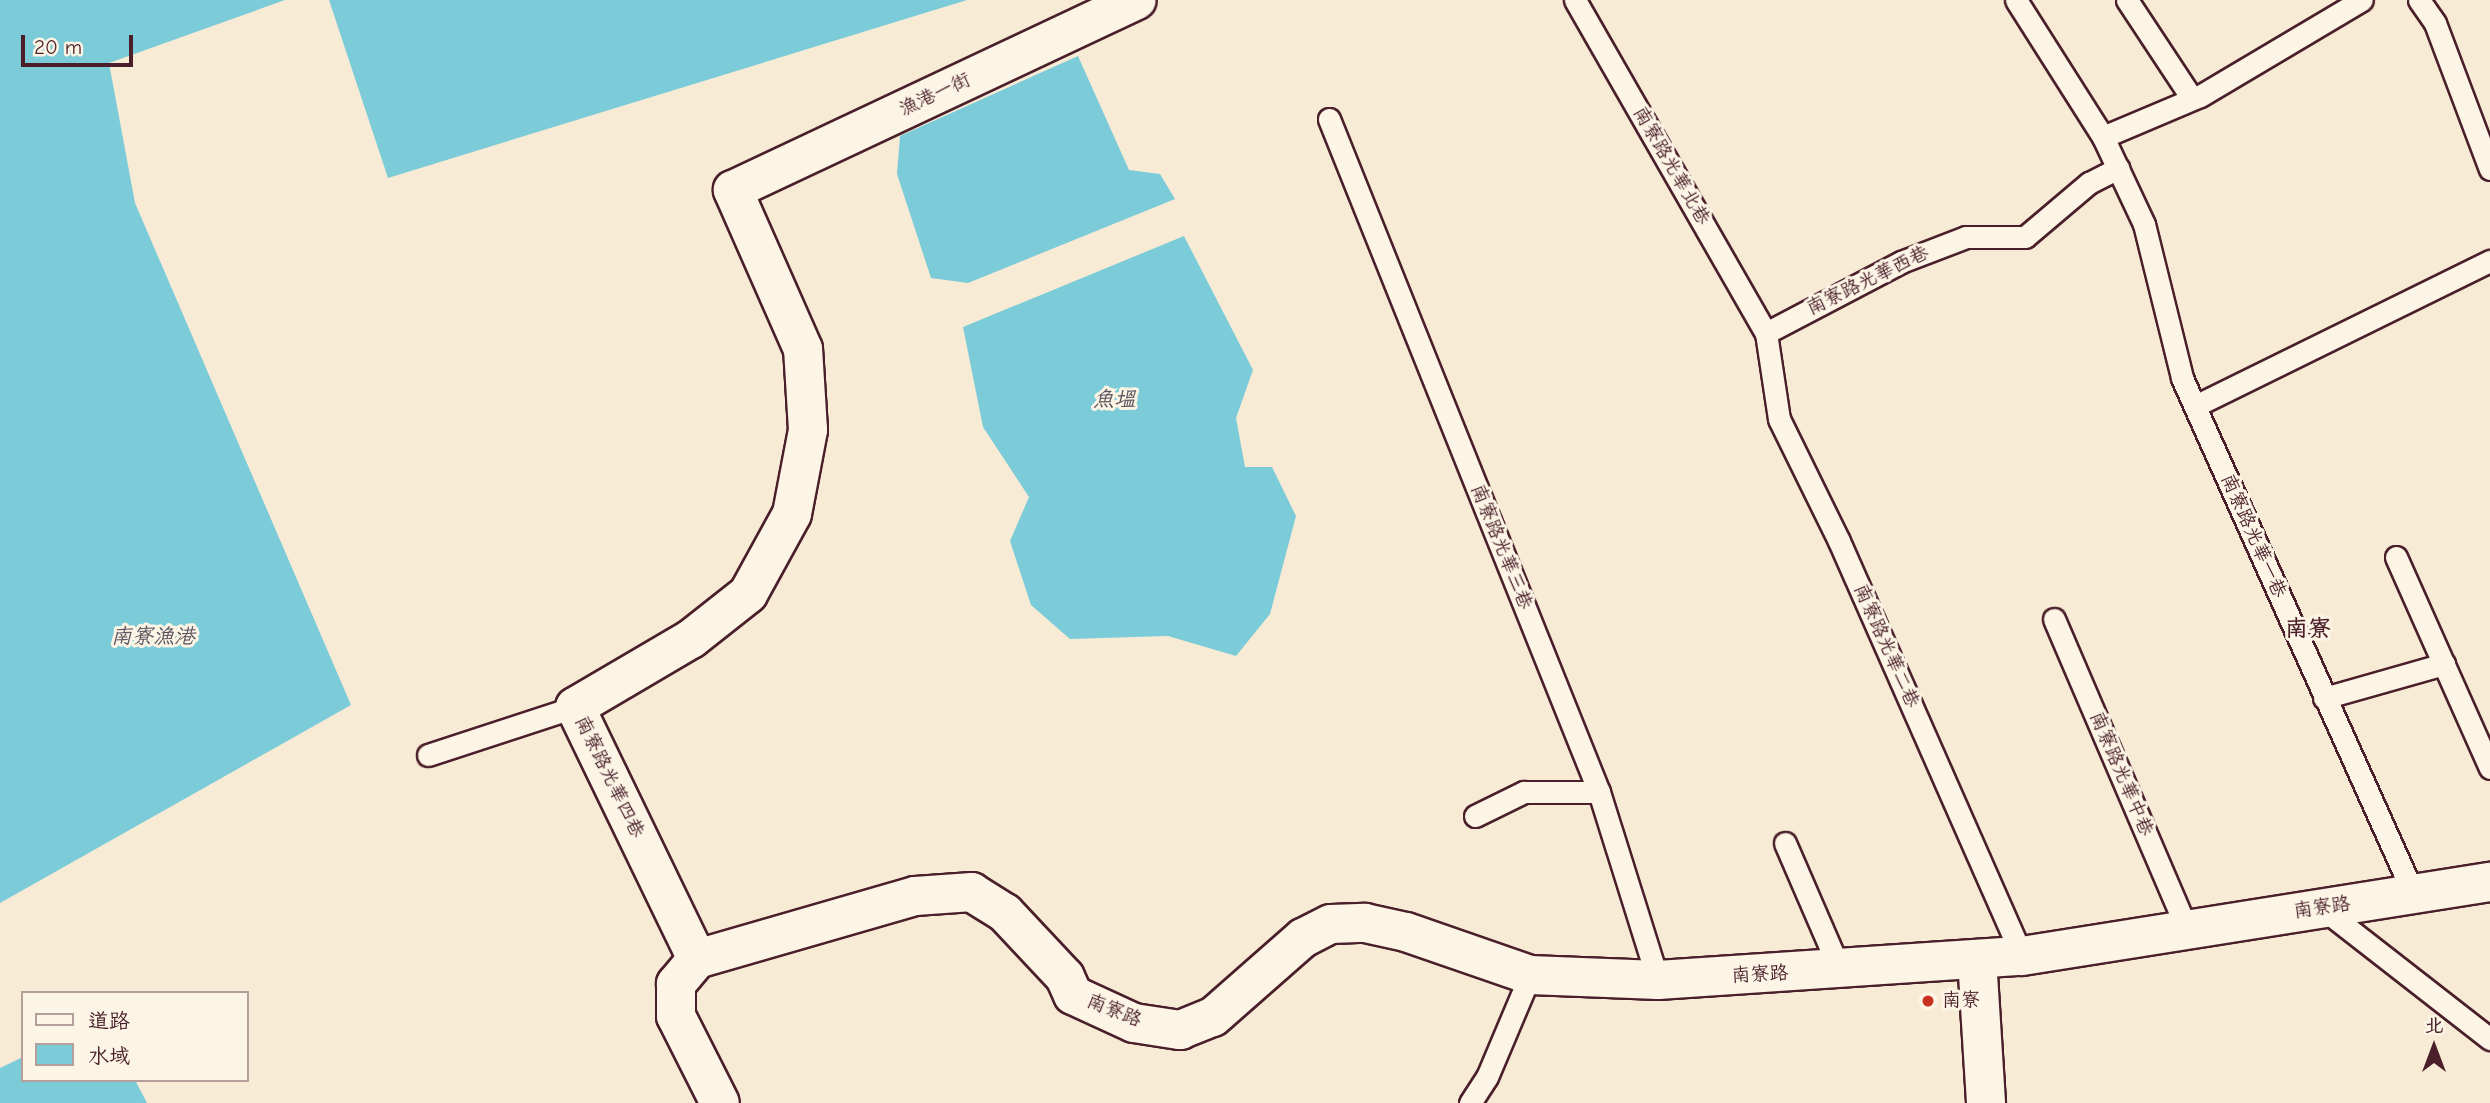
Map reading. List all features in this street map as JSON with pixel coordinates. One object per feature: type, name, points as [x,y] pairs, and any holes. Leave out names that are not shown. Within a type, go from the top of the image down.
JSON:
[{"type":"street","name":"漁港一街","points":[[733,190],[1137,0]]},
{"type":"street","name":"南寮路光華四巷","points":[[698,959],[575,707],[691,639],[748,594],[792,514],[808,430],[803,349],[733,190]]},
{"type":"street","name":"南寮路","points":[[698,959],[915,896],[972,892],[1005,913],[1065,977],[1073,995],[1134,1023],[1180,1030],[1213,1017],[1303,938],[1342,924],[1406,932],[1530,975],[1658,979],[1840,970],[2022,956],[2490,882]]},
{"type":"street","points":[[698,959],[676,984],[676,1016],[720,1103]]},
{"type":"street","points":[[1977,959],[1986,1103]]},
{"type":"lane","name":"南寮路光華北巷","points":[[1575,0],[1766,333]]},
{"type":"lane","points":[[2016,0],[2103,137],[2118,168]]},
{"type":"lane","points":[[2127,0],[2191,97]]},
{"type":"lane","points":[[2103,137],[2191,97],[2362,0]]},
{"type":"lane","points":[[2419,0],[2435,23],[2490,168]]},
{"type":"lane","name":"南寮路光華三巷","points":[[1329,119],[1599,792],[1658,979]]},
{"type":"lane","points":[[2490,158],[2490,168]]},
{"type":"lane","name":"南寮路光華西巷","points":[[1766,333],[1901,262],[1966,237],[2025,237],[2089,183],[2118,168]]},
{"type":"lane","name":"南寮路光華一巷","points":[[2118,168],[2144,224],[2182,377],[2414,895]]},
{"type":"lane","points":[[2195,406],[2490,261]]},
{"type":"lane","name":"南寮路光華二巷","points":[[1766,333],[1779,419],[1839,541],[2022,956]]},
{"type":"lane","points":[[2396,557],[2490,768]]},
{"type":"lane","name":"南寮路光華中巷","points":[[2054,620],[2187,929]]},
{"type":"lane","points":[[2324,698],[2444,664]]},
{"type":"lane","points":[[428,755],[575,707]]},
{"type":"lane","points":[[1475,816],[1524,792],[1599,792]]},
{"type":"lane","points":[[1785,844],[1840,970]]},
{"type":"lane","points":[[2321,908],[2490,1038]]},
{"type":"lane","points":[[1470,1103],[1487,1077],[1530,975]]},
{"type":"water","name":"南寮漁港","points":[[0,0],[285,0],[109,63],[135,203],[351,705],[0,903]]},
{"type":"water","points":[[329,0],[967,0],[388,178]]},
{"type":"water","points":[[1078,56],[1129,170],[1160,174],[1175,199],[968,283],[931,278],[897,174],[900,136]]},
{"type":"water","name":"魚塭","points":[[1184,236],[1253,370],[1236,418],[1245,467],[1272,467],[1296,516],[1270,614],[1236,656],[1168,636],[1070,639],[1031,605],[1010,541],[1029,497],[983,427],[963,327]]},
{"type":"water","points":[[21,1058],[21,1082],[136,1082],[147,1103],[0,1103],[0,1068]]},
{"type":"place","name":"南寮","points":[[1928,1001]]},
{"type":"district","name":"南寮","points":[[2308,629]]}]
